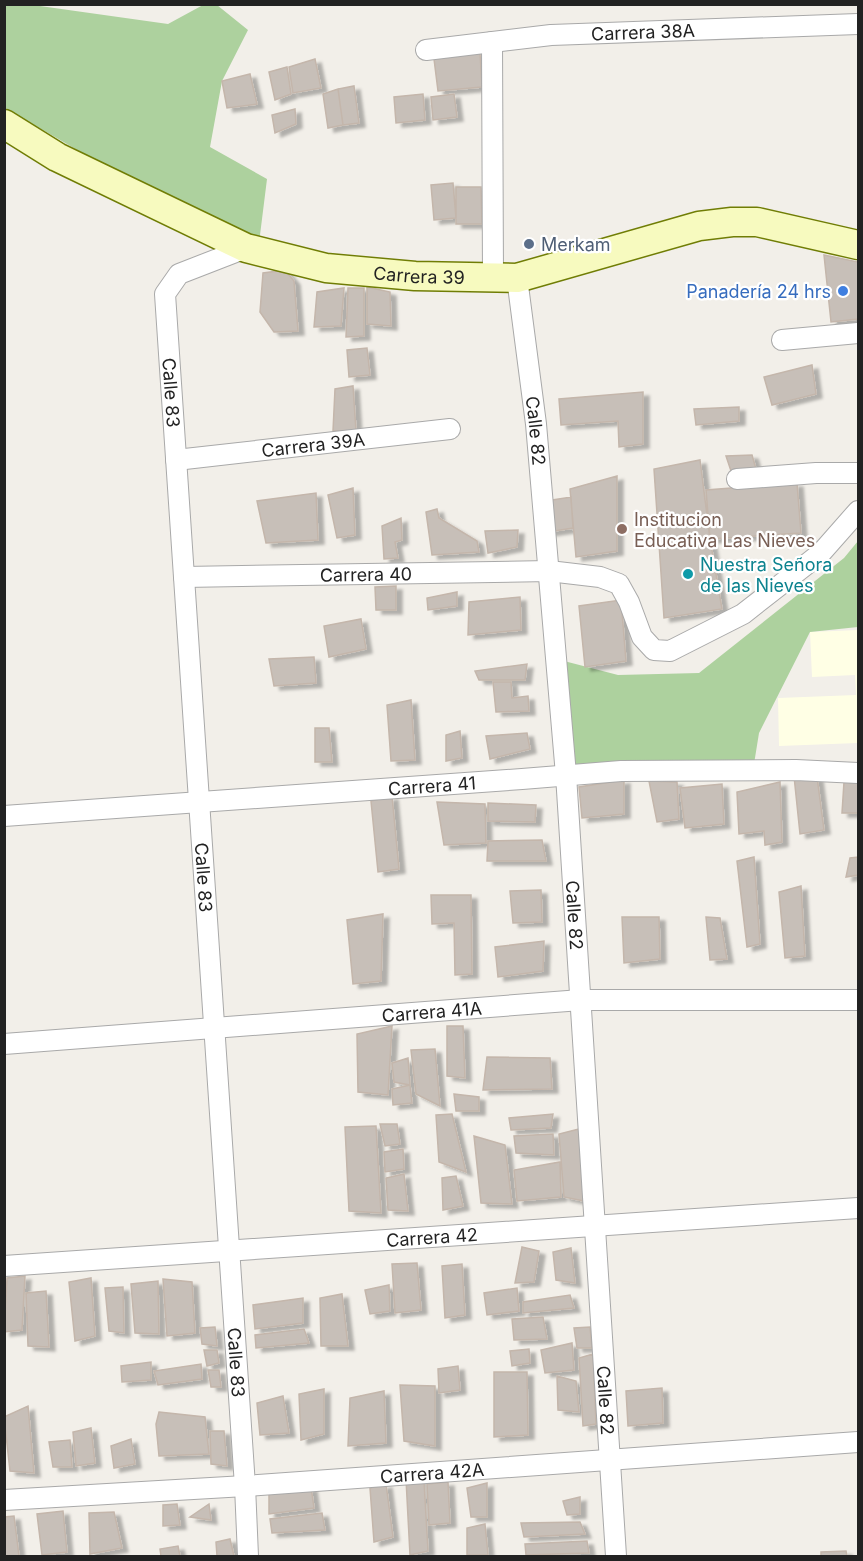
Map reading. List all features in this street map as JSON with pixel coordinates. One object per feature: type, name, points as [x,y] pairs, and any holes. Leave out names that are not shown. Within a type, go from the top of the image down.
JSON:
[{"type":"main road","name":"Carrera 39","points":[[4,124],[57,157],[246,248],[326,268],[416,276],[505,277],[699,226],[732,222],[757,222],[858,245]]},
{"type":"street","name":"Carrera 38A","points":[[426,50],[551,35],[858,24]]},
{"type":"street","name":"Calle 82","points":[[492,42],[505,277],[536,424],[566,775],[616,1557]]},
{"type":"street","name":"Calle 83","points":[[246,248],[179,274],[165,294],[248,1557]]},
{"type":"street","points":[[782,340],[858,333]]},
{"type":"street","name":"Carrera 39A","points":[[176,460],[450,429]]},
{"type":"street","points":[[737,479],[816,473],[858,473]]},
{"type":"street","name":"Carrera 40","points":[[184,577],[549,571],[600,577],[619,584],[629,602],[642,637],[654,650],[670,651],[744,614],[821,553],[858,511]]},
{"type":"street","name":"Carrera 41","points":[[4,816],[621,771],[858,772]]},
{"type":"street","name":"Carrera 41A","points":[[4,1044],[580,1000],[858,1000]]},
{"type":"street","name":"Carrera 42","points":[[4,1266],[858,1208]]},
{"type":"street","name":"Carrera 42A","points":[[4,1500],[245,1486],[858,1442]]},
{"type":"shaded area","points":[[858,630],[858,743],[779,746],[778,698],[856,695],[855,675],[812,677],[810,632]]},
{"type":"green space","points":[[5,5],[40,5],[168,24],[203,5],[217,5],[248,30],[222,81],[210,147],[267,179],[259,243],[117,173],[5,108]]},
{"type":"green space","points":[[858,541],[858,627],[810,632],[759,733],[754,764],[573,766],[564,661],[618,675],[699,673],[844,558]]},
{"type":"building","points":[[480,53],[482,87],[438,91],[434,59]]},
{"type":"building","points":[[315,59],[321,88],[293,93],[289,67]]},
{"type":"building","points":[[287,67],[291,94],[275,100],[269,72]]},
{"type":"building","points":[[250,74],[257,104],[227,108],[222,81]]},
{"type":"building","points":[[354,86],[359,123],[343,125],[338,89]]},
{"type":"building","points":[[338,89],[343,125],[328,128],[323,94]]},
{"type":"building","points":[[423,94],[425,120],[396,123],[394,97]]},
{"type":"building","points":[[454,94],[457,117],[433,120],[431,97]]},
{"type":"building","points":[[295,109],[296,124],[275,133],[272,115]]},
{"type":"building","points":[[453,183],[456,218],[434,220],[431,185]]},
{"type":"building","points":[[456,187],[481,187],[482,224],[456,224]]},
{"type":"building","name":"Panadería 24 hrs","points":[[824,255],[858,262],[858,319],[831,322]]},
{"type":"building","points":[[285,270],[294,281],[298,331],[274,332],[260,312],[263,273]]},
{"type":"building","points":[[367,287],[390,292],[391,326],[367,324]]},
{"type":"building","points":[[344,288],[341,326],[314,327],[317,292]]},
{"type":"building","points":[[348,288],[364,288],[364,336],[346,337]]},
{"type":"building","points":[[367,348],[370,375],[349,377],[347,350]]},
{"type":"building","points":[[812,365],[816,394],[772,405],[764,377]]},
{"type":"building","points":[[353,386],[356,431],[333,431],[335,389]]},
{"type":"building","points":[[643,392],[643,444],[619,447],[618,421],[561,425],[559,399]]},
{"type":"building","points":[[739,407],[739,421],[696,425],[694,409]]},
{"type":"building","points":[[752,455],[756,469],[732,474],[726,456]]},
{"type":"building","name":"Nuestra Señora de las Nieves","points":[[700,460],[722,609],[664,618],[654,469]]},
{"type":"building","points":[[617,476],[617,551],[576,557],[570,489]]},
{"type":"building","points":[[797,483],[801,533],[710,539],[706,490]]},
{"type":"building","points":[[353,488],[355,535],[337,538],[328,495]]},
{"type":"building","points":[[316,493],[318,540],[266,543],[257,501]]},
{"type":"building","points":[[571,497],[573,528],[548,532],[546,501]]},
{"type":"building","points":[[437,509],[439,518],[477,541],[479,552],[432,555],[426,512]]},
{"type":"building","points":[[401,518],[402,540],[395,542],[398,558],[384,559],[382,526]]},
{"type":"building","points":[[518,530],[517,547],[488,553],[485,531]]},
{"type":"building","points":[[396,586],[396,610],[376,610],[375,587]]},
{"type":"building","points":[[457,592],[457,606],[428,610],[427,598]]},
{"type":"building","points":[[520,597],[521,630],[468,635],[469,602]]},
{"type":"building","points":[[621,600],[626,661],[585,667],[579,606]]},
{"type":"building","points":[[361,619],[366,649],[329,657],[324,626]]},
{"type":"building","points":[[314,657],[316,683],[274,686],[269,659]]},
{"type":"building","points":[[527,664],[525,680],[479,680],[475,671]]},
{"type":"building","points":[[493,682],[511,682],[512,698],[528,696],[529,711],[496,712]]},
{"type":"building","points":[[411,700],[415,760],[391,761],[387,705]]},
{"type":"building","points":[[315,728],[329,728],[332,762],[315,762]]},
{"type":"building","points":[[460,731],[462,758],[446,761],[446,735]]},
{"type":"building","points":[[527,733],[530,749],[490,759],[486,736]]},
{"type":"building","points":[[794,776],[817,777],[824,830],[800,834]]},
{"type":"building","points":[[624,780],[624,814],[582,818],[579,787]]},
{"type":"building","points":[[649,781],[677,782],[679,819],[657,822]]},
{"type":"building","points":[[780,782],[782,842],[765,845],[764,831],[739,834],[737,792]]},
{"type":"building","points":[[844,782],[858,783],[858,813],[842,813]]},
{"type":"building","points":[[722,784],[724,824],[685,828],[680,788]]},
{"type":"building","points":[[392,796],[399,869],[378,872],[371,801]]},
{"type":"building","points":[[437,802],[485,804],[486,843],[444,845]]},
{"type":"building","points":[[488,803],[536,805],[535,822],[488,821]]},
{"type":"building","points":[[542,840],[546,861],[487,861],[488,841]]},
{"type":"building","points":[[754,857],[760,944],[747,947],[737,861]]},
{"type":"building","points":[[858,857],[858,875],[846,877],[850,858]]},
{"type":"building","points":[[801,886],[805,956],[785,958],[779,892]]},
{"type":"building","points":[[541,890],[542,922],[513,923],[510,891]]},
{"type":"building","points":[[431,895],[471,895],[472,974],[455,975],[454,923],[432,924]]},
{"type":"building","points":[[383,914],[381,981],[353,984],[347,920]]},
{"type":"building","points":[[622,917],[659,917],[660,959],[624,963]]},
{"type":"building","points":[[706,917],[720,918],[727,959],[710,960]]},
{"type":"building","points":[[544,941],[543,971],[498,977],[495,947]]},
{"type":"building","points":[[392,1026],[388,1095],[358,1092],[357,1034]]},
{"type":"building","points":[[447,1026],[463,1026],[465,1078],[447,1076]]},
{"type":"building","points":[[435,1049],[440,1106],[416,1094],[411,1050]]},
{"type":"building","points":[[487,1057],[550,1058],[552,1089],[483,1090]]},
{"type":"building","points":[[408,1058],[410,1085],[394,1082],[392,1063]]},
{"type":"building","points":[[410,1085],[412,1103],[393,1105],[392,1089]]},
{"type":"building","points":[[454,1094],[479,1097],[479,1111],[456,1111]]},
{"type":"building","points":[[452,1114],[466,1172],[439,1162],[436,1115]]},
{"type":"building","points":[[553,1114],[551,1128],[511,1130],[509,1118]]},
{"type":"building","points":[[380,1124],[397,1124],[400,1144],[385,1146]]},
{"type":"building","points":[[376,1126],[381,1213],[349,1211],[345,1127]]},
{"type":"building","points":[[579,1129],[584,1201],[564,1197],[559,1134]]},
{"type":"building","points":[[553,1134],[554,1155],[516,1153],[514,1136]]},
{"type":"building","points":[[474,1136],[505,1145],[512,1204],[481,1203]]},
{"type":"building","points":[[403,1149],[404,1169],[385,1172],[384,1152]]},
{"type":"building","points":[[560,1162],[561,1197],[517,1201],[514,1170]]},
{"type":"building","points":[[404,1174],[408,1211],[388,1210],[386,1178]]},
{"type":"building","points":[[456,1176],[463,1206],[443,1210],[442,1178]]},
{"type":"building","points":[[522,1247],[539,1251],[534,1282],[515,1283]]},
{"type":"building","points":[[571,1248],[575,1283],[556,1280],[553,1252]]},
{"type":"building","points":[[417,1263],[421,1310],[395,1313],[392,1264]]},
{"type":"building","points":[[462,1264],[465,1315],[445,1318],[442,1266]]},
{"type":"building","points":[[25,1276],[22,1330],[4,1332],[7,1278]]},
{"type":"building","points":[[91,1278],[95,1336],[75,1341],[69,1282]]},
{"type":"building","points":[[163,1279],[192,1282],[195,1333],[167,1336]]},
{"type":"building","points":[[158,1281],[159,1334],[135,1333],[131,1284]]},
{"type":"building","points":[[389,1285],[390,1311],[370,1314],[365,1290]]},
{"type":"building","points":[[123,1287],[124,1333],[109,1331],[105,1288]]},
{"type":"building","points":[[517,1288],[519,1311],[487,1315],[484,1293]]},
{"type":"building","points":[[46,1291],[49,1347],[28,1346],[26,1293]]},
{"type":"building","points":[[342,1294],[348,1346],[321,1346],[320,1298]]},
{"type":"building","points":[[570,1295],[574,1308],[523,1313],[523,1302]]},
{"type":"building","points":[[303,1298],[303,1323],[255,1329],[253,1305]]},
{"type":"building","points":[[543,1317],[547,1339],[514,1340],[512,1319]]},
{"type":"building","points":[[215,1327],[217,1346],[202,1344],[200,1328]]},
{"type":"building","points":[[590,1327],[592,1348],[577,1348],[574,1328]]},
{"type":"building","points":[[304,1329],[309,1343],[256,1348],[255,1335]]},
{"type":"building","points":[[572,1343],[574,1370],[545,1373],[541,1350]]},
{"type":"building","points":[[529,1349],[530,1363],[512,1366],[510,1351]]},
{"type":"building","points":[[204,1350],[217,1350],[219,1363],[207,1366]]},
{"type":"building","points":[[593,1354],[596,1424],[583,1426],[579,1358]]},
{"type":"building","points":[[151,1362],[151,1380],[122,1382],[121,1366]]},
{"type":"building","points":[[201,1364],[202,1379],[158,1385],[154,1371]]},
{"type":"building","points":[[458,1366],[460,1390],[439,1393],[438,1369]]},
{"type":"building","points":[[208,1370],[219,1370],[221,1387],[211,1387]]},
{"type":"building","points":[[494,1372],[527,1372],[528,1435],[494,1437]]},
{"type":"building","points":[[557,1376],[576,1381],[579,1412],[558,1410]]},
{"type":"building","points":[[400,1385],[435,1386],[435,1446],[404,1441]]},
{"type":"building","points":[[662,1388],[663,1423],[628,1426],[626,1391]]},
{"type":"building","points":[[324,1389],[324,1434],[301,1440],[299,1394]]},
{"type":"building","points":[[384,1391],[386,1443],[348,1446],[350,1398]]},
{"type":"building","points":[[283,1396],[289,1433],[260,1435],[257,1403]]},
{"type":"building","points":[[28,1406],[34,1473],[10,1471],[4,1417]]},
{"type":"building","points":[[159,1412],[205,1417],[209,1454],[159,1456],[156,1424]]},
{"type":"building","points":[[91,1428],[95,1463],[76,1466],[73,1432]]},
{"type":"building","points":[[210,1431],[224,1431],[227,1466],[211,1464]]},
{"type":"building","points":[[131,1439],[135,1464],[114,1468],[111,1446]]},
{"type":"building","points":[[70,1440],[72,1467],[53,1467],[49,1442]]},
{"type":"building","points":[[406,1479],[424,1481],[428,1551],[410,1555]]},
{"type":"building","points":[[448,1482],[450,1523],[429,1525],[427,1484]]},
{"type":"building","points":[[487,1483],[487,1517],[471,1517],[467,1488]]},
{"type":"building","points":[[386,1484],[393,1537],[374,1542],[370,1488]]},
{"type":"building","points":[[311,1487],[314,1508],[269,1514],[269,1492]]},
{"type":"building","points":[[580,1497],[580,1514],[567,1515],[563,1501]]},
{"type":"building","points":[[177,1504],[180,1525],[163,1526],[163,1505]]},
{"type":"building","points":[[209,1504],[211,1520],[190,1517]]},
{"type":"building","points":[[63,1511],[67,1552],[42,1555],[37,1514]]},
{"type":"building","points":[[114,1512],[122,1548],[90,1554],[89,1513]]},
{"type":"building","points":[[322,1513],[325,1530],[272,1533],[270,1519]]},
{"type":"building","points":[[14,1516],[19,1556],[4,1556],[4,1517]]},
{"type":"building","points":[[580,1522],[585,1534],[524,1537],[521,1523]]},
{"type":"building","points":[[485,1524],[488,1555],[467,1555],[467,1528]]},
{"type":"building","points":[[230,1539],[234,1556],[217,1556],[216,1542]]},
{"type":"building","points":[[587,1541],[589,1553],[526,1555],[525,1544]]},
{"type":"building","points":[[178,1546],[180,1556],[161,1556],[160,1549]]},
{"type":"building","points":[[846,1551],[847,1556],[821,1556],[821,1552]]},
{"type":"place","name":"Merkam","points":[[529,244]]},
{"type":"place","name":"Panadería 24 hrs","points":[[843,291]]},
{"type":"place","name":"Institucion Educativa Las Nieves","points":[[622,529]]},
{"type":"place","name":"Nuestra Señora de las Nieves","points":[[688,574]]}]
